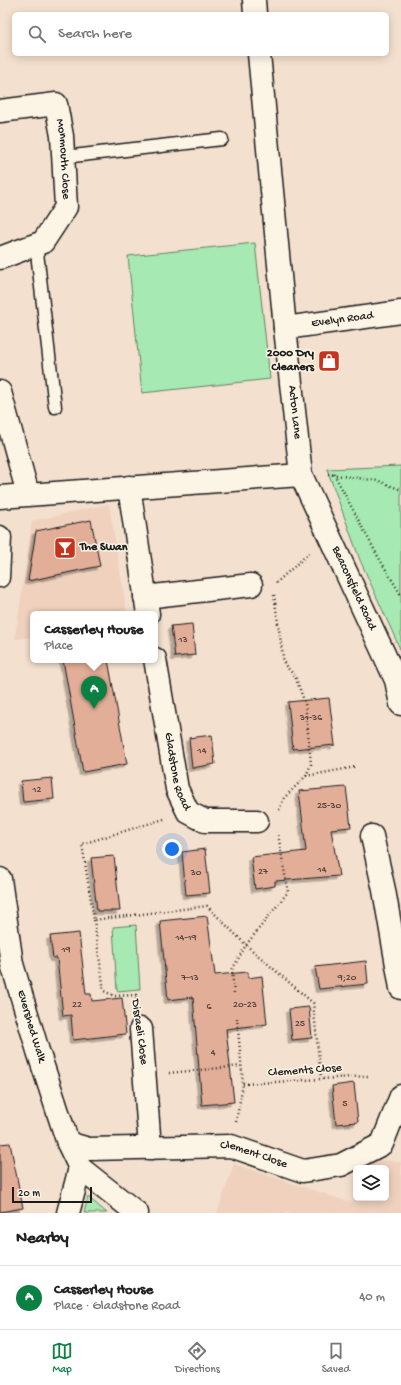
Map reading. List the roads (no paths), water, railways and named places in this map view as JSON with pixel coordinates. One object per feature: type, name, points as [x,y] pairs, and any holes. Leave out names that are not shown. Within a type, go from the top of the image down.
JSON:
[{"type":"street","points":[[254,0],[255,12]]},
{"type":"street","name":"Acton Lane","points":[[259,56],[285,328],[301,475]]},
{"type":"street","name":"Monmouth Close","points":[[0,111],[56,104],[64,156],[66,207],[43,242],[0,258]]},
{"type":"street","name":"Evelyn Road","points":[[285,328],[401,312]]},
{"type":"street","points":[[0,392],[9,453],[28,494]]},
{"type":"street","points":[[0,497],[301,475]]},
{"type":"street","name":"Beaconsfield Road","points":[[301,475],[396,680],[401,704]]},
{"type":"street","points":[[129,487],[146,606],[251,585]]},
{"type":"street","points":[[0,535],[2,537],[0,578]]},
{"type":"street","name":"Gladstone Road","points":[[156,663],[176,789],[188,812],[205,821],[266,820]]},
{"type":"street","points":[[372,836],[384,890],[401,988]]},
{"type":"street","name":"Evershed Walk","points":[[0,879],[6,966],[38,1052],[68,1143],[80,1168]]},
{"type":"street","name":"Disraeli Close","points":[[141,1029],[150,1148]]},
{"type":"street","name":"Clement Close","points":[[68,1143],[89,1149],[231,1146],[303,1171],[341,1165],[382,1144],[401,1096]]},
{"type":"street","points":[[68,1213],[80,1168],[137,1213]]},
{"type":"lane","points":[[64,156],[222,139]]},
{"type":"lane","points":[[36,244],[54,407]]},
{"type":"place","name":"2000 Dry Cleaners","points":[[329,361]]},
{"type":"place","name":"The Swan","points":[[65,548]]},
{"type":"place","name":"Casserley House","points":[[94,709]]}]
